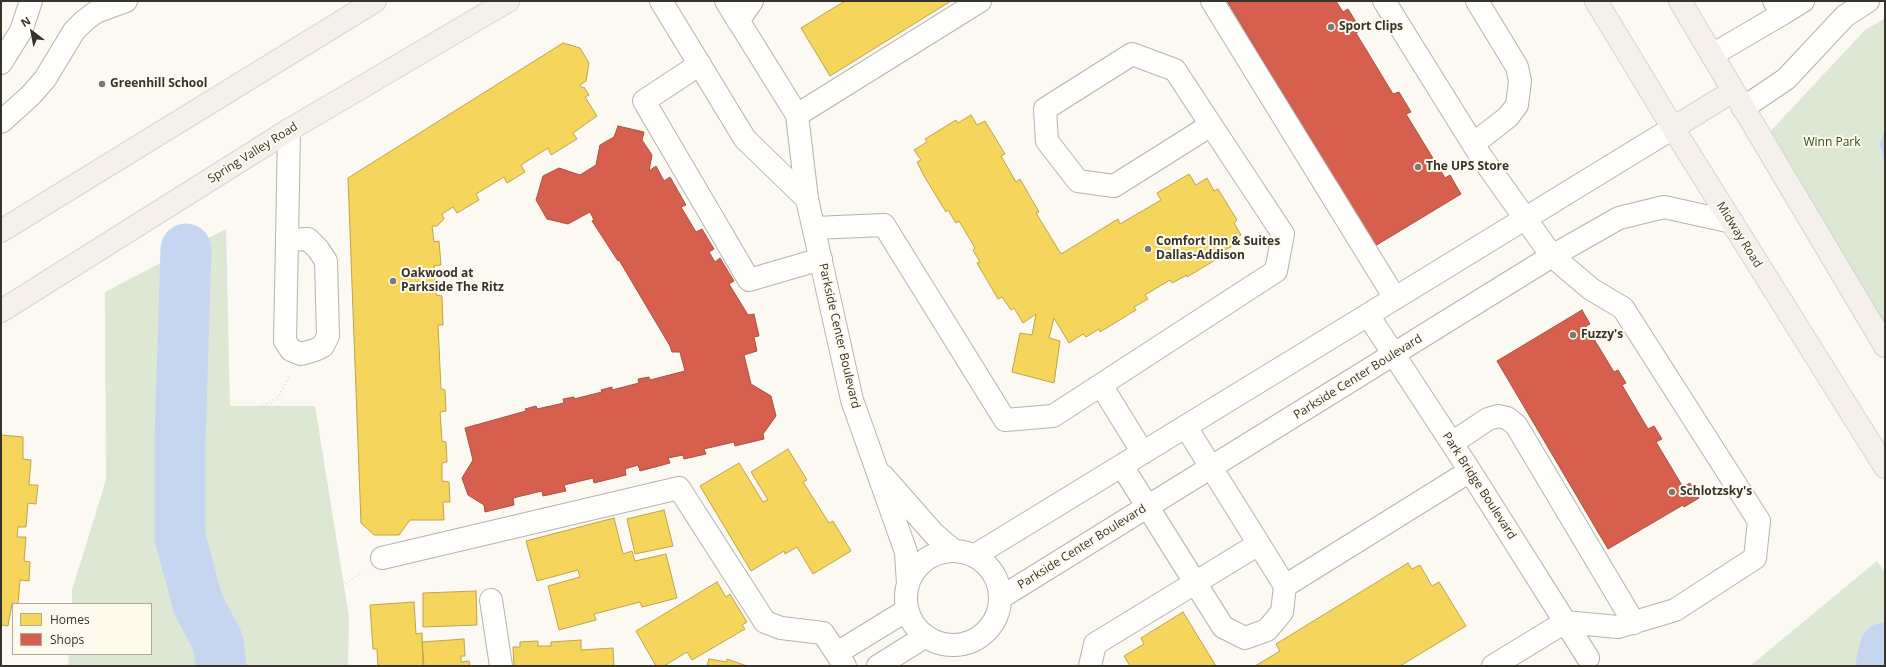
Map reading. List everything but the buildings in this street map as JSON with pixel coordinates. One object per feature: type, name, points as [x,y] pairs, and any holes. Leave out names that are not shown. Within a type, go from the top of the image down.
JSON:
[{"type":"main road","points":[[1,231],[375,1]]},
{"type":"main road","name":"Spring Valley Road","points":[[1,311],[289,130],[508,1]]},
{"type":"main road","name":"Midway Road","points":[[1596,1],[1672,128],[1885,467]]},
{"type":"main road","points":[[1680,1],[1885,346]]},
{"type":"main road","points":[[1672,128],[1738,100]]},
{"type":"street","points":[[1,63],[20,31],[31,1]]},
{"type":"street","points":[[1,122],[30,96],[45,79],[74,31],[84,21],[96,12],[126,1]]},
{"type":"street","points":[[661,1],[745,139],[807,199]]},
{"type":"street","name":"Parkside Center Boulevard","points":[[726,1],[796,115],[807,199],[852,400],[878,470],[894,523],[906,552],[908,584]]},
{"type":"street","points":[[738,21],[752,1]]},
{"type":"street","points":[[796,115],[980,1]]},
{"type":"street","points":[[1212,1],[1395,298]]},
{"type":"street","points":[[1384,1],[1473,144],[1552,256],[1591,288],[1623,308],[1759,521],[1755,558],[1675,610],[1618,627],[1565,622],[1493,666]]},
{"type":"street","points":[[1473,144],[1508,117],[1517,105],[1520,81],[1517,67],[1477,1]]},
{"type":"street","points":[[1712,55],[1778,8],[1803,1]]},
{"type":"street","points":[[1738,100],[1786,79],[1845,16],[1868,1]]},
{"type":"street","points":[[814,228],[884,225],[1005,420],[1053,416],[1276,271],[1282,234],[1175,70],[1132,54],[1045,109],[1047,141],[1078,182],[1114,186],[1210,125]]},
{"type":"street","points":[[700,64],[644,101],[749,280],[821,259]]},
{"type":"street","points":[[964,554],[1122,466],[1672,128]]},
{"type":"street","points":[[287,240],[308,239],[318,249],[326,261],[328,336],[323,346],[301,354],[291,350],[286,341],[287,240],[289,130]]},
{"type":"street","name":"Parkside Center Boulevard","points":[[1000,598],[1552,256],[1619,218],[1664,207],[1732,222]]},
{"type":"street","name":"Park Bridge Boulevard","points":[[1368,315],[1470,470],[1588,658]]},
{"type":"street","points":[[1101,385],[1143,453]]},
{"type":"street","points":[[1452,443],[1488,419],[1498,416],[1507,418],[1516,425],[1634,623]]},
{"type":"street","points":[[1122,466],[1223,627],[1245,638],[1267,630],[1282,612],[1285,586],[1258,545],[1186,427]]},
{"type":"street","name":"Parkside Center Boulevard","points":[[878,470],[934,534],[964,554]]},
{"type":"street","points":[[1285,586],[1470,470]]},
{"type":"street","points":[[382,558],[679,488],[765,622],[781,628],[823,633],[841,660],[907,610]]},
{"type":"street","points":[[1090,666],[1095,644],[1258,545]]},
{"type":"street","points":[[938,554],[964,554],[984,562],[995,575],[1000,590],[1000,606],[994,622],[984,634],[970,642],[949,644],[938,643],[926,636],[913,623],[907,610],[906,597],[908,584],[914,571],[924,562],[938,554]]},
{"type":"street","points":[[491,600],[500,666]]},
{"type":"street","points":[[878,666],[926,636]]},
{"type":"path","points":[[301,354],[278,398],[246,415],[240,428],[313,606],[318,629],[331,666]]},
{"type":"path","points":[[313,606],[382,558]]},
{"type":"green space","name":"Winn Park","points":[[1885,18],[1885,336],[1766,136],[1865,30]]},
{"type":"green space","points":[[226,229],[230,406],[315,406],[349,617],[348,666],[68,666],[69,655],[152,655],[152,603],[72,603],[72,590],[106,480],[105,292]]},
{"type":"green space","points":[[1877,561],[1885,573],[1885,666],[1750,666]]},
{"type":"water","points":[[1885,129],[1885,165],[1880,144]]},
{"type":"waterway","points":[[186,249],[180,441],[180,537],[198,604],[218,642],[221,666]]},
{"type":"waterway","points":[[1881,666],[1885,648]]},
{"type":"place","name":"Sport Clips","points":[[1331,27]]},
{"type":"place","name":"Greenhill School","points":[[102,84]]},
{"type":"place","name":"The UPS Store","points":[[1418,167]]},
{"type":"place","name":"Comfort Inn & Suites Dallas-Addison","points":[[1148,249]]},
{"type":"place","name":"Oakwood at Parkside The Ritz","points":[[393,281]]},
{"type":"place","name":"Fuzzy's","points":[[1573,335]]},
{"type":"place","name":"Schlotzsky's","points":[[1672,492]]}]
